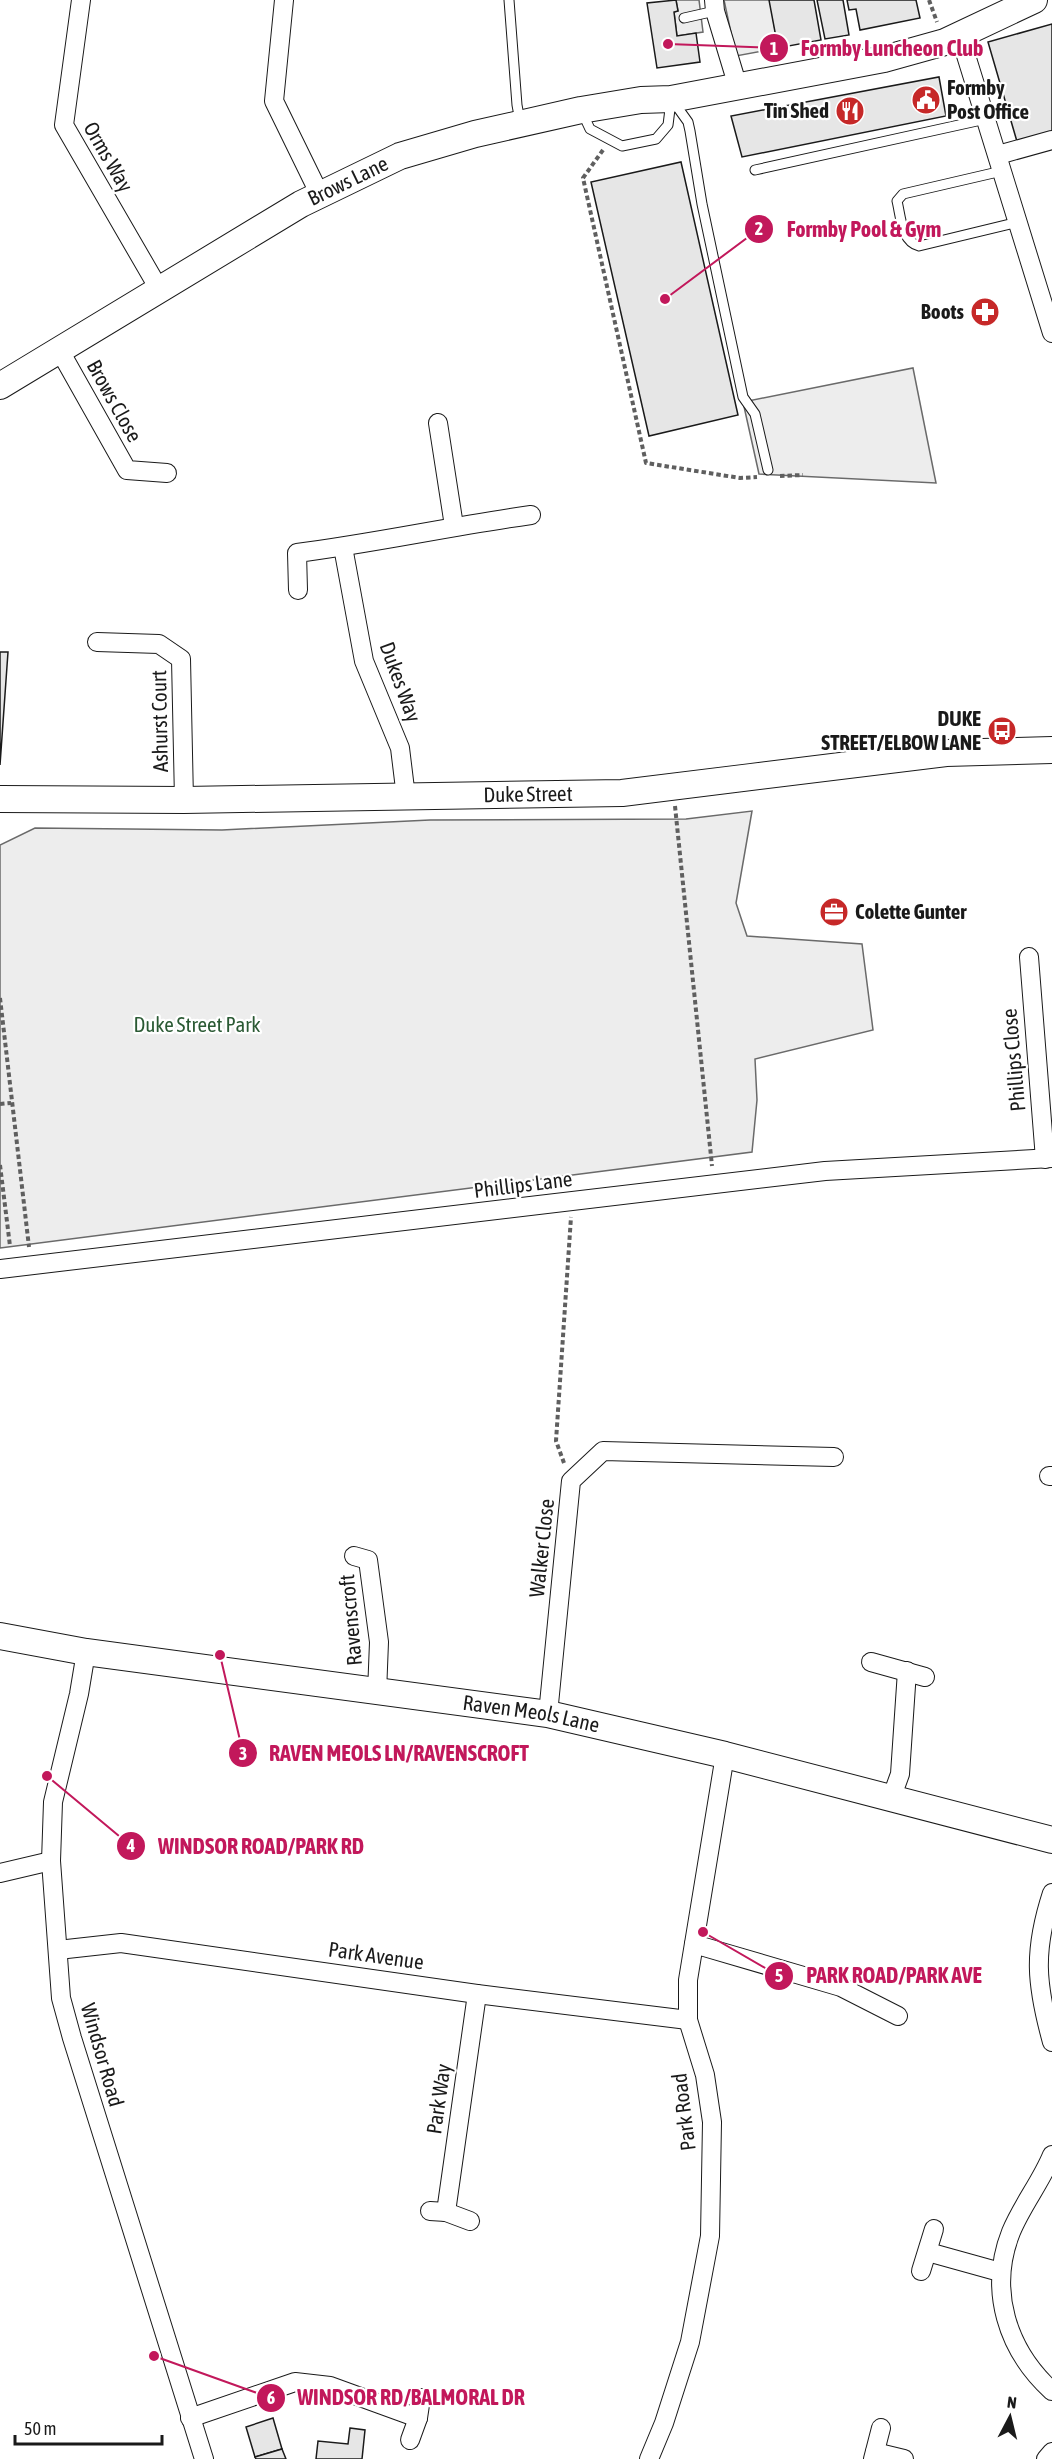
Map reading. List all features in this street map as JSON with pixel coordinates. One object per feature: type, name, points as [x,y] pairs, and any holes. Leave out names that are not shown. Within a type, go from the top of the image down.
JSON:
[{"type":"street","name":"Orms Way","points":[[81,0],[64,125],[159,289]]},
{"type":"street","points":[[284,0],[273,101],[320,195]]},
{"type":"street","name":"Brows Lane","points":[[0,386],[159,289],[320,195],[400,156],[475,134],[581,110],[641,100],[671,99],[884,59],[960,36],[1034,0]]},
{"type":"street","points":[[716,3],[738,87]]},
{"type":"street","points":[[960,36],[1052,333]]},
{"type":"street","points":[[1000,163],[1052,140]]},
{"type":"street","name":"Brows Close","points":[[60,351],[127,470],[167,473]]},
{"type":"street","points":[[438,423],[454,526]]},
{"type":"street","points":[[298,590],[297,553],[531,515]]},
{"type":"street","name":"Dukes Way","points":[[344,547],[364,662],[400,748],[406,797]]},
{"type":"street","name":"Ashurst Court","points":[[97,642],[159,644],[181,658],[184,800]]},
{"type":"street","name":"Duke Street","points":[[0,799],[184,800],[622,793],[946,753],[1052,750]]},
{"type":"street","name":"Phillips Close","points":[[1029,957],[1048,1159]]},
{"type":"street","name":"Phillips Lane","points":[[0,1269],[825,1171],[1048,1159]]},
{"type":"street","name":"Walker Close","points":[[548,1714],[571,1481],[603,1451],[834,1457]]},
{"type":"street","name":"Ravenscroft","points":[[354,1557],[368,1560],[379,1642],[377,1692]]},
{"type":"street","name":"Raven Meols Lane","points":[[0,1636],[86,1652],[548,1714],[724,1755],[1052,1840]]},
{"type":"street","name":"Windsor Road","points":[[86,1652],[79,1694],[53,1802],[51,1861],[61,1998],[204,2459]]},
{"type":"street","points":[[871,1662],[925,1677]]},
{"type":"street","points":[[891,1799],[900,1774],[907,1671]]},
{"type":"street","name":"Park Road","points":[[649,2459],[664,2423],[690,2342],[710,2236],[712,2122],[705,2075],[688,2020],[688,1980],[724,1755]]},
{"type":"street","points":[[0,1873],[51,1861]]},
{"type":"street","points":[[1052,1893],[1038,1950],[1038,1980],[1052,2042]]},
{"type":"street","name":"Park Avenue","points":[[58,1950],[121,1942],[477,1994],[688,2020]]},
{"type":"street","points":[[694,1944],[841,1987],[898,2016]]},
{"type":"street","name":"Park Way","points":[[470,2221],[438,2212],[477,1994]]},
{"type":"street","points":[[1052,2155],[1010,2234],[1000,2272],[1006,2323],[1032,2371],[1052,2391]]},
{"type":"street","points":[[921,2271],[934,2229]]},
{"type":"street","points":[[928,2252],[1000,2272]]},
{"type":"street","points":[[190,2418],[295,2382],[330,2386],[418,2418]]},
{"type":"street","points":[[410,2440],[418,2418],[421,2398]]},
{"type":"street","points":[[881,2428],[874,2455],[904,2459]]},
{"type":"street","points":[[1046,2459],[1052,2452]]},
{"type":"lane","points":[[508,0],[517,105],[521,123]]},
{"type":"lane","points":[[684,18],[716,3]]},
{"type":"lane","points":[[581,110],[590,129],[622,146],[656,139],[668,125],[671,99]]},
{"type":"lane","points":[[671,99],[688,122],[702,204],[743,397],[755,414],[767,475]]},
{"type":"lane","points":[[755,170],[986,119]]},
{"type":"lane","points":[[1000,163],[903,194],[897,201],[906,236],[912,244],[919,246],[1018,222]]},
{"type":"path","points":[[609,141],[583,178],[646,463],[740,478],[803,475]]},
{"type":"path","points":[[673,788],[714,1184]]},
{"type":"path","points":[[0,998],[31,1265]]},
{"type":"path","points":[[0,1104],[11,1103]]},
{"type":"path","points":[[0,1165],[10,1246]]},
{"type":"path","points":[[571,1481],[556,1441],[572,1202]]},
{"type":"shaded area","points":[[676,0],[699,0],[703,32],[677,36],[674,12],[678,11]]},
{"type":"shaded area","points":[[724,0],[770,0],[778,48],[736,56]]},
{"type":"shaded area","points":[[913,368],[936,483],[759,474],[743,402]]},
{"type":"shaded area","name":"Duke Street Park","points":[[752,811],[736,903],[747,936],[862,944],[873,1030],[755,1059],[757,1100],[752,1152],[0,1248],[0,845],[35,828],[222,830],[430,820],[686,819]]},
{"type":"building","points":[[676,0],[678,11],[674,12],[677,36],[696,33],[700,62],[657,68],[647,3]]},
{"type":"building","points":[[769,0],[814,0],[821,40],[778,48]]},
{"type":"building","points":[[817,0],[843,0],[849,35],[825,39]]},
{"type":"building","points":[[847,0],[916,0],[920,18],[860,30],[856,9],[849,10]]},
{"type":"building","points":[[1052,24],[1052,135],[1018,145],[988,42]]},
{"type":"building","points":[[939,77],[946,116],[742,157],[731,116]]},
{"type":"building","points":[[681,162],[738,415],[649,436],[591,182]]},
{"type":"building","points":[[0,652],[8,652],[0,765]]},
{"type":"building","points":[[273,2418],[282,2449],[255,2457],[246,2427]]},
{"type":"building","points":[[350,2428],[365,2430],[362,2459],[316,2459],[318,2441],[348,2444]]},
{"type":"building","points":[[282,2449],[286,2459],[256,2459],[255,2457]]},
{"type":"place","name":"Formby Luncheon Club","points":[[668,44]]},
{"type":"place","name":"Formby Post Office","points":[[926,100]]},
{"type":"place","name":"Tin Shed","points":[[850,111]]},
{"type":"place","name":"Formby Pool & Gym","points":[[665,299]]},
{"type":"place","name":"Boots","points":[[985,312]]},
{"type":"place","name":"DUKE STREET/ELBOW LANE","points":[[1002,731]]},
{"type":"place","name":"Colette Gunter","points":[[834,912]]},
{"type":"place","name":"RAVEN MEOLS LN/RAVENSCROFT","points":[[220,1655]]},
{"type":"place","name":"WINDSOR ROAD/PARK RD","points":[[47,1776]]},
{"type":"place","name":"PARK ROAD/PARK AVE","points":[[703,1932]]},
{"type":"place","name":"WINDSOR RD/BALMORAL DR","points":[[154,2356]]}]
